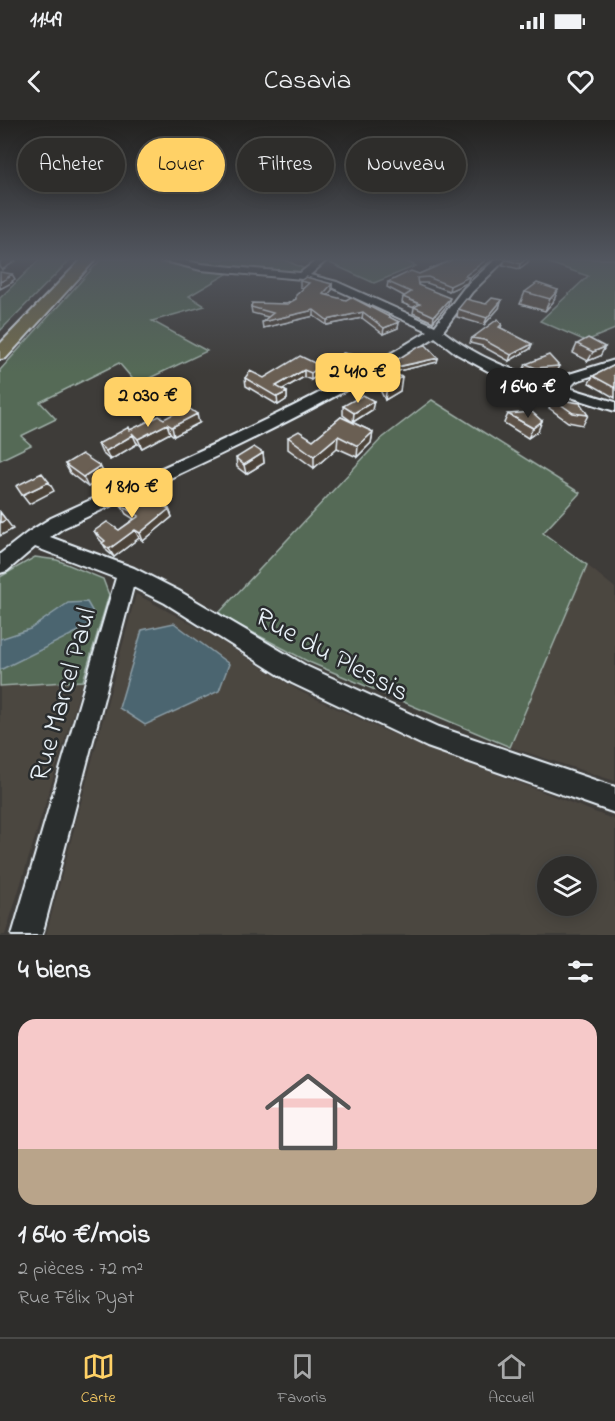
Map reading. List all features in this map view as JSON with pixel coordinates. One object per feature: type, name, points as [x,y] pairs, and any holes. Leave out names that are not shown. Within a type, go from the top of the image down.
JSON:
[{"type":"highway","points":[[0,340],[42,297]]},
{"type":"highway","points":[[0,354],[54,297]]},
{"type":"street","points":[[366,297],[437,331],[461,351],[492,368],[615,407]]},
{"type":"street","points":[[446,297],[459,302]]},
{"type":"street","points":[[0,565],[33,538],[57,524],[237,440],[379,368],[437,331],[463,297]]},
{"type":"street","points":[[560,389],[571,378],[615,364]]},
{"type":"street","name":"Rue du Plessis","points":[[33,538],[127,574],[172,597],[300,675],[426,734],[615,800]]},
{"type":"street","name":"Rue Marcel Paul","points":[[27,935],[127,574]]},
{"type":"shaded area","points":[[587,565],[615,588],[615,781],[510,747]]},
{"type":"shaded area","points":[[136,594],[208,633],[299,691],[383,730],[615,820],[615,935],[46,935]]},
{"type":"shaded area","points":[[83,681],[5,935],[0,935],[0,686]]},
{"type":"green space","points":[[1,297],[33,297],[0,331]]},
{"type":"green space","points":[[66,297],[191,297],[205,306],[152,321],[207,351],[137,384],[119,363],[40,402],[56,419],[21,436],[31,445],[0,460],[0,370]]},
{"type":"green space","points":[[566,297],[615,297],[615,329],[586,341],[540,321]]},
{"type":"green space","points":[[432,400],[580,493],[543,533],[587,565],[510,747],[309,662],[218,614],[381,439]]},
{"type":"green space","points":[[35,557],[57,560],[103,579],[109,595],[83,681],[0,686],[0,577]]},
{"type":"water","points":[[87,602],[94,614],[85,628],[0,670],[0,639],[30,629],[68,603]]},
{"type":"water","points":[[174,623],[229,664],[219,691],[145,725],[119,708],[142,630]]},
{"type":"building","points":[[296,297],[335,297],[346,300],[351,297],[399,322],[384,328],[363,312],[327,320],[314,310],[262,322],[273,313],[251,307],[252,303],[287,304]]},
{"type":"building","points":[[403,297],[450,298],[434,316],[414,307],[420,304]]},
{"type":"building","points":[[492,298],[502,300],[487,318],[458,309],[466,299],[486,304]]},
{"type":"building","points":[[498,319],[502,324],[499,327],[532,344],[511,355],[484,340],[472,338]]},
{"type":"building","points":[[588,338],[605,347],[593,352],[577,344]]},
{"type":"building","points":[[426,345],[438,358],[384,368],[417,347]]},
{"type":"building","points":[[343,353],[365,357],[361,363],[349,369],[338,362]]},
{"type":"building","points":[[549,355],[559,366],[536,368],[526,364]]},
{"type":"building","points":[[300,356],[321,366],[311,373],[304,370],[276,386],[287,392],[277,397],[245,378],[250,371],[264,378]]},
{"type":"building","points":[[376,364],[402,377],[387,386]]},
{"type":"building","points":[[615,365],[615,388],[593,376]]},
{"type":"building","points":[[363,395],[374,401],[354,413],[343,406]]},
{"type":"building","points":[[553,399],[580,403],[588,415],[573,413]]},
{"type":"building","points":[[187,407],[197,414],[172,427],[167,424],[138,439],[132,433],[133,435],[106,451],[98,444],[129,427],[130,430],[159,416],[164,419]]},
{"type":"building","points":[[532,412],[542,421],[533,428],[508,414]]},
{"type":"building","points":[[341,417],[373,432],[358,446],[338,436],[314,456],[288,437],[299,431],[313,440]]},
{"type":"building","points":[[254,447],[263,453],[244,465],[236,458]]},
{"type":"building","points":[[82,454],[100,466],[83,477],[65,464]]},
{"type":"building","points":[[42,473],[49,482],[22,495],[16,486]]},
{"type":"building","points":[[126,491],[131,497],[135,495],[141,499],[146,495],[169,509],[140,533],[135,530],[109,549],[102,543],[105,541],[94,531],[107,522],[119,530],[139,516],[122,506],[125,503],[116,496]]},
{"type":"building","points":[[0,512],[6,520],[0,523]]}]
